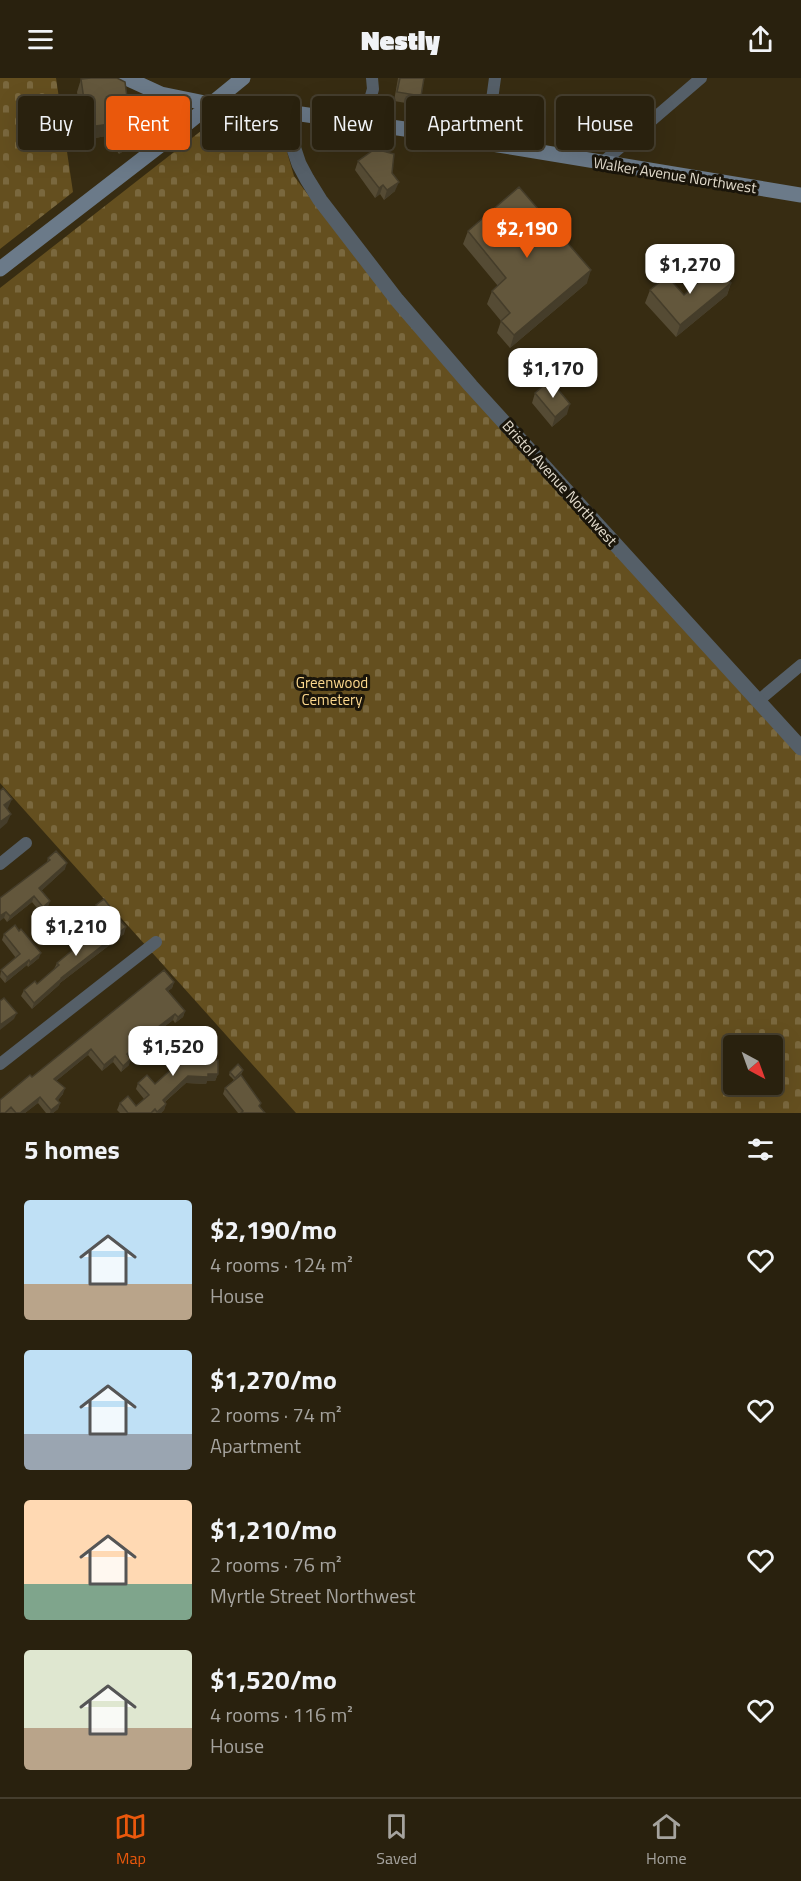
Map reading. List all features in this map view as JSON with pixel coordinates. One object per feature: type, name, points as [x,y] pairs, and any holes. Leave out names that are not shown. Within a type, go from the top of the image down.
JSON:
[{"type":"main road","name":"Walker Avenue Northwest","points":[[126,78],[161,94],[202,102]]},
{"type":"main road","points":[[220,96],[243,78]]},
{"type":"main road","points":[[0,269],[202,111]]},
{"type":"main road","name":"Walker Avenue Northwest","points":[[527,150],[801,195]]},
{"type":"street","points":[[371,96],[372,78]]},
{"type":"street","points":[[493,96],[495,78]]},
{"type":"street","points":[[602,163],[701,78]]},
{"type":"street","name":"Bristol Avenue Northwest","points":[[294,150],[299,164],[320,200],[397,300],[486,402],[801,748]]},
{"type":"street","points":[[758,701],[801,665]]},
{"type":"street","points":[[0,864],[26,843]]},
{"type":"street","points":[[0,1064],[156,942]]},
{"type":"green space","points":[[0,78],[56,78],[59,96],[18,96],[18,150],[67,150],[73,192],[0,249]]},
{"type":"green space","name":"Greenwood Cemetery","points":[[202,130],[202,150],[286,150],[294,176],[332,227],[801,755],[801,1113],[296,1113],[0,783],[0,288],[177,150],[190,150],[190,140]]},
{"type":"building","points":[[117,78],[125,82],[127,96],[106,96],[106,125],[94,126],[94,96],[83,96],[81,79]]},
{"type":"building","points":[[400,78],[424,78],[421,96],[397,92]]},
{"type":"building","points":[[374,150],[394,154],[392,173],[399,182],[387,190],[383,185],[379,188],[358,161]]},
{"type":"building","points":[[519,187],[591,270],[514,335],[501,321],[510,313],[492,291],[506,278],[468,231]]},
{"type":"building","points":[[717,266],[731,283],[680,325],[650,290],[667,276],[684,295]]},
{"type":"building","points":[[550,380],[570,404],[555,417],[535,393]]},
{"type":"building","points":[[3,788],[12,799],[4,805],[11,814],[0,822],[0,791]]},
{"type":"building","points":[[56,851],[67,863],[39,888],[50,901],[43,907],[34,896],[10,916],[6,912],[0,916],[0,898],[50,860],[48,858]]},
{"type":"building","points":[[104,899],[110,907],[102,913],[96,905]]},
{"type":"building","points":[[114,913],[126,927],[61,978],[34,1003],[24,990],[35,981],[37,984],[59,965],[57,963],[106,925],[103,922]]},
{"type":"building","points":[[76,917],[83,926],[77,931],[70,922]]},
{"type":"building","points":[[15,925],[41,953],[7,977],[1,970],[20,954],[4,934]]},
{"type":"building","points":[[164,970],[174,982],[166,989],[185,1011],[178,1017],[175,1014],[145,1037],[127,1054],[131,1059],[123,1066],[115,1056],[104,1065],[91,1049],[54,1079],[65,1088],[56,1099],[60,1103],[51,1110],[40,1097],[20,1113],[16,1113],[11,1107],[5,1113],[0,1113],[0,1100],[30,1075],[32,1077]]},
{"type":"building","points":[[4,998],[17,1013],[0,1025],[0,1001]]},
{"type":"building","points":[[187,1036],[193,1052],[208,1053],[208,1059],[218,1060],[218,1074],[208,1074],[208,1077],[188,1076],[163,1100],[166,1104],[157,1112],[155,1109],[151,1113],[128,1113],[120,1103],[128,1096],[136,1106],[149,1095],[138,1083],[147,1075],[155,1084],[174,1067],[165,1056],[176,1046],[174,1041]]},
{"type":"building","points":[[238,1064],[243,1070],[235,1078],[230,1072]]},
{"type":"building","points":[[241,1075],[261,1103],[259,1106],[265,1113],[241,1113],[243,1111],[225,1088]]}]
